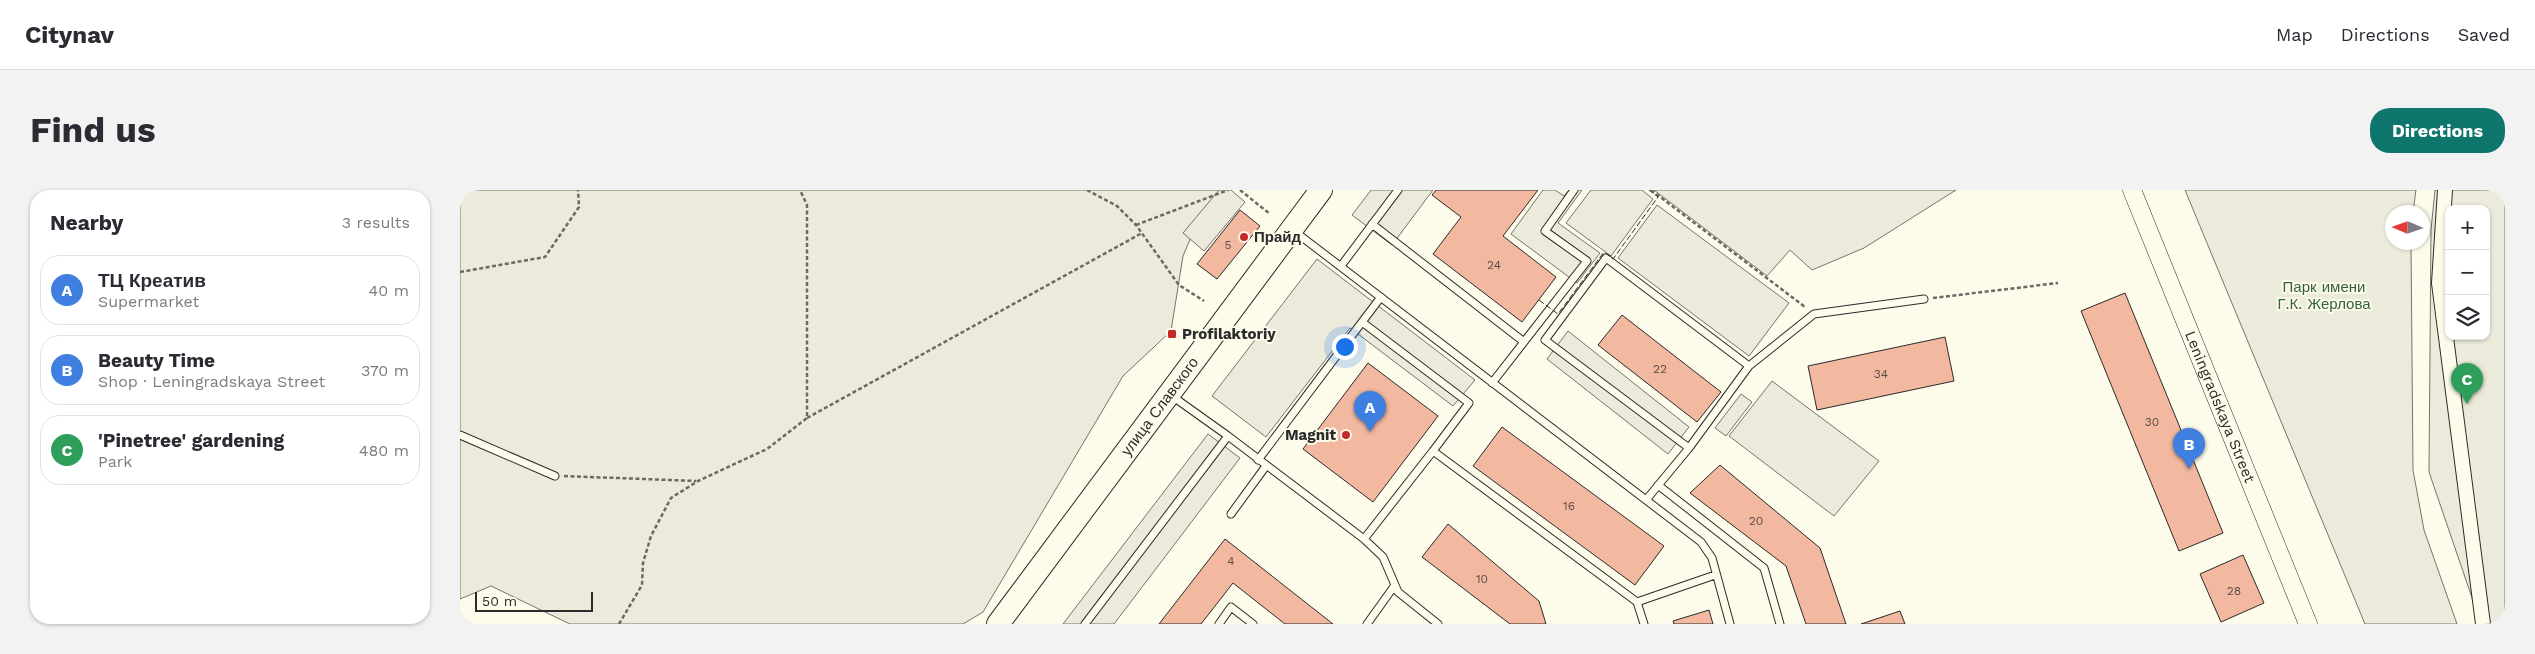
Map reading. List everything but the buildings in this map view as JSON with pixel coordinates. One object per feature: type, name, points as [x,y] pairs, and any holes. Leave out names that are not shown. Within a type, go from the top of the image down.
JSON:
[{"type":"main road","name":"улица Славского","points":[[998,624],[1321,190]]},
{"type":"street","name":"Leningradskaya Street","points":[[2132,190],[2308,624]]},
{"type":"street","points":[[2445,190],[2439,283],[2482,624]]},
{"type":"lane","points":[[1340,266],[1398,190]]},
{"type":"lane","points":[[1492,383],[1586,261],[1544,231],[1574,190]]},
{"type":"lane","points":[[1372,224],[1524,342]]},
{"type":"lane","points":[[1292,229],[1701,542],[1712,558],[1715,575],[1730,624]]},
{"type":"lane","points":[[1689,448],[1545,340],[1606,258],[1749,366]]},
{"type":"lane","points":[[1258,460],[1381,297]]},
{"type":"lane","points":[[1646,500],[1689,448],[1749,366],[1814,314],[1924,299]]},
{"type":"lane","points":[[1362,322],[1469,403],[1364,539]]},
{"type":"lane","points":[[1169,394],[1228,436],[1364,539],[1382,557],[1398,592],[1438,624]]},
{"type":"lane","points":[[460,435],[555,476]]},
{"type":"lane","points":[[1085,624],[1228,436]]},
{"type":"lane","points":[[1433,451],[1637,602],[1644,624]]},
{"type":"lane","points":[[1231,514],[1266,466]]},
{"type":"lane","points":[[1658,485],[1764,568],[1780,624]]},
{"type":"lane","points":[[1637,602],[1715,575]]},
{"type":"lane","points":[[1367,624],[1395,585]]},
{"type":"lane","points":[[1218,624],[1231,607],[1253,624]]},
{"type":"path","points":[[460,272],[545,257],[579,207],[578,190]]},
{"type":"path","points":[[800,190],[807,205],[807,418]]},
{"type":"path","points":[[1087,190],[1117,206],[1136,225],[1179,285],[1204,301]]},
{"type":"path","points":[[1136,225],[1228,190]]},
{"type":"path","points":[[1240,190],[1270,214]]},
{"type":"path","points":[[1651,190],[1814,314]]},
{"type":"path","points":[[619,624],[642,585],[643,563],[651,536],[671,498],[698,481],[767,448],[807,418],[1142,233]]},
{"type":"path","points":[[1924,299],[2058,283]]},
{"type":"path","points":[[555,476],[698,481]]},
{"type":"green space","points":[[460,190],[1224,190],[1203,209],[1183,256],[1171,331],[1123,376],[983,612],[963,624],[570,624],[491,586],[460,599]]},
{"type":"green space","points":[[1591,190],[1642,190],[1653,199],[1611,256],[1566,223]]},
{"type":"green space","points":[[1654,190],[1956,190],[1864,248],[1812,270],[1790,250],[1767,276]]},
{"type":"green space","name":"Парк имени Г.К. Жерлова","points":[[2185,190],[2416,190],[2414,205],[2385,205],[2385,250],[2411,250],[2413,470],[2424,530],[2457,624],[2365,624]]},
{"type":"green space","points":[[2435,190],[2505,190],[2505,624],[2481,624],[2429,472],[2431,230]]},
{"type":"green space","points":[[1657,205],[1789,303],[1749,356],[1618,258]]},
{"type":"green space","points":[[1772,381],[1879,461],[1834,516],[1729,436]]},
{"type":"shaded area","points":[[1219,190],[1231,190],[1245,202],[1204,251],[1183,233]]},
{"type":"shaded area","points":[[1371,190],[1433,190],[1392,245],[1352,215]]},
{"type":"shaded area","points":[[1543,190],[1555,190],[1564,196],[1569,190],[1582,190],[1558,223],[1600,253],[1577,283],[1511,234]]},
{"type":"shaded area","points":[[1317,259],[1475,380],[1453,406],[1350,328],[1266,437],[1212,396]]},
{"type":"shaded area","points":[[1568,331],[1689,427],[1668,454],[1547,359]]},
{"type":"shaded area","points":[[1741,394],[1752,402],[1726,436],[1715,428]]},
{"type":"shaded area","points":[[1208,434],[1240,458],[1114,624],[1063,624]]},
{"type":"fence","points":[[1539,300],[1558,314],[1604,252],[1613,259],[1658,197],[1649,190]]},
{"type":"place","name":"Прайд","points":[[1244,237]]},
{"type":"place","name":"Profilaktoriy","points":[[1172,334]]},
{"type":"place","name":"'Pinetree' gardening","points":[[2467,404]]},
{"type":"place","name":"ТЦ Креатив","points":[[1370,432]]},
{"type":"place","name":"Magnit","points":[[1346,435]]},
{"type":"place","name":"Beauty Time","points":[[2189,469]]}]
